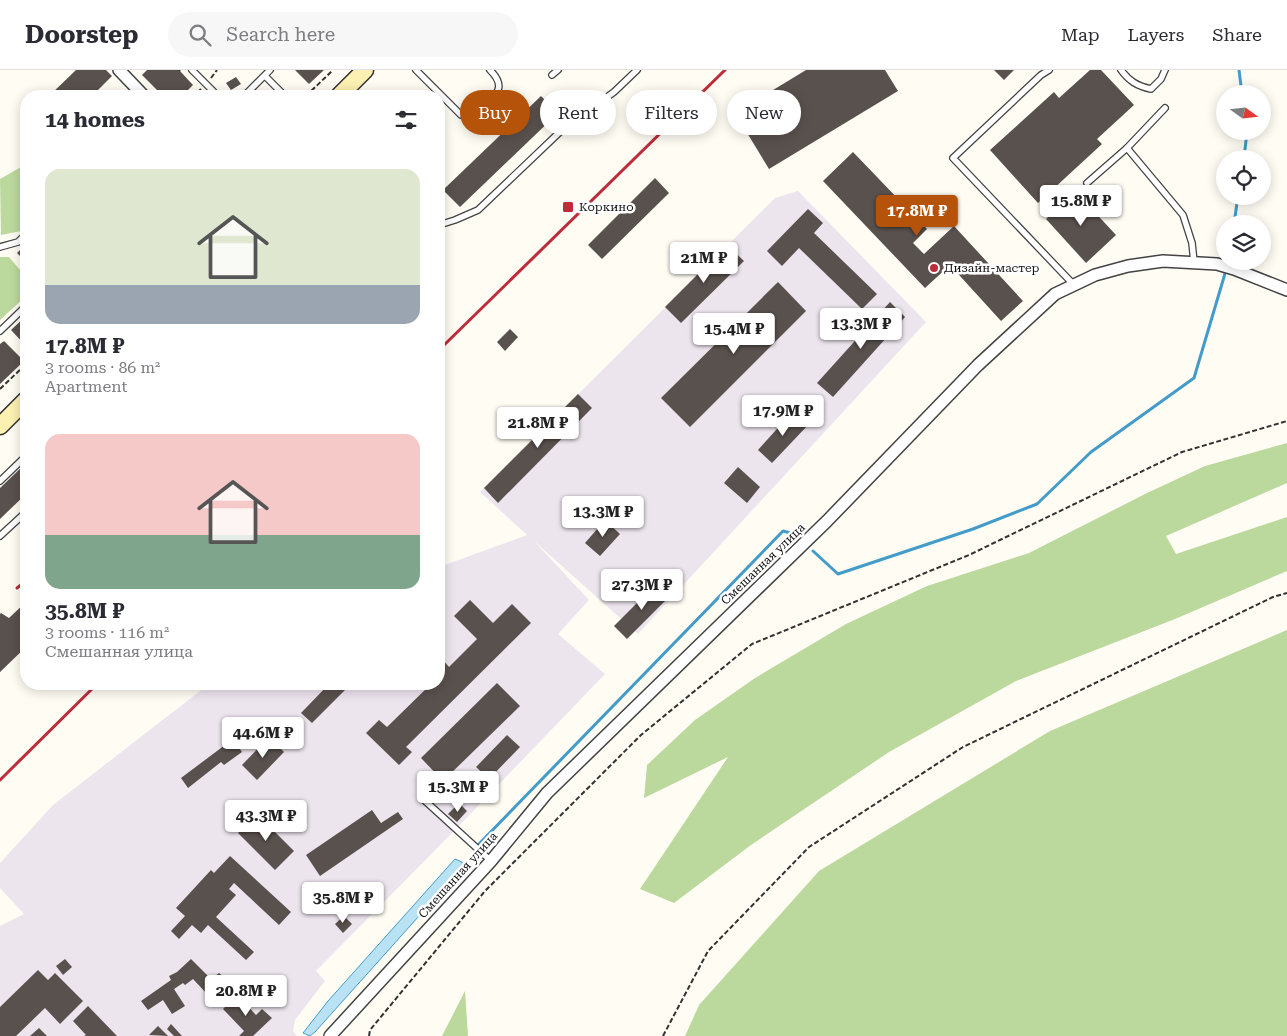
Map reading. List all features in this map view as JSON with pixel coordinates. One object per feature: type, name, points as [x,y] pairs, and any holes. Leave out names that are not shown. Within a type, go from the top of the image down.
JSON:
[{"type":"main road","points":[[345,90],[365,70]]},
{"type":"main road","points":[[0,426],[20,406]]},
{"type":"street","points":[[119,70],[138,90]]},
{"type":"street","name":"Смешанная улица","points":[[330,1036],[491,861],[547,794],[827,521],[978,365],[1055,294],[1095,275],[1128,266],[1163,262],[1217,264],[1287,290]]},
{"type":"lane","points":[[192,70],[212,90]]},
{"type":"lane","points":[[250,90],[270,70]]},
{"type":"lane","points":[[416,70],[436,90]]},
{"type":"lane","points":[[445,99],[461,115],[469,118],[478,114],[497,96],[500,86],[496,76],[490,70]]},
{"type":"lane","points":[[552,76],[558,70]]},
{"type":"lane","points":[[445,223],[478,210],[563,129],[614,92],[637,70]]},
{"type":"lane","points":[[1049,70],[1040,75],[953,158],[1074,285]]},
{"type":"lane","points":[[1121,70],[1127,79],[1138,86],[1151,89],[1161,79],[1165,70]]},
{"type":"lane","points":[[265,76],[279,90]]},
{"type":"lane","points":[[1087,183],[1126,148],[1165,108]]},
{"type":"lane","points":[[1126,148],[1183,216],[1192,243],[1194,262]]},
{"type":"lane","points":[[0,247],[20,240]]},
{"type":"lane","points":[[0,331],[20,312]]},
{"type":"lane","points":[[0,481],[20,462]]},
{"type":"lane","points":[[0,536],[20,518]]},
{"type":"lane","points":[[423,799],[491,861]]},
{"type":"path","points":[[312,90],[333,70]]},
{"type":"path","points":[[0,389],[20,370]]},
{"type":"path","points":[[368,1036],[370,1030],[485,892],[641,735],[752,644],[969,555],[1182,452],[1287,421]]},
{"type":"path","points":[[663,1036],[708,951],[809,847],[963,746],[1272,597],[1287,593]]},
{"type":"shaded area","points":[[798,191],[926,322],[638,634],[534,541],[589,600],[558,634],[605,674],[316,971],[325,981],[295,1020],[293,1031],[297,1036],[0,1036],[0,926],[24,914],[0,888],[0,863],[53,805],[201,690],[445,690],[445,565],[527,535],[480,492],[775,198]]},
{"type":"green space","points":[[20,168],[20,231],[1,235],[0,179]]},
{"type":"green space","points":[[0,257],[9,257],[20,270],[20,302],[0,320]]},
{"type":"green space","points":[[1287,443],[1287,483],[1166,536],[1176,554],[1287,517],[1287,571],[1175,619],[1016,681],[889,752],[751,845],[674,903],[640,889],[728,757],[644,798],[647,765],[695,720],[755,678],[846,624],[927,586],[1029,553],[1205,466]]},
{"type":"green space","points":[[1287,630],[1287,1036],[685,1036],[699,1005],[819,871],[1050,731]]},
{"type":"green space","points":[[465,991],[468,1036],[442,1036]]},
{"type":"water","points":[[455,859],[462,862],[463,867],[315,1032],[310,1036],[303,1033],[328,1001]]},
{"type":"building","points":[[76,70],[106,70],[112,76],[98,90],[55,90]]},
{"type":"building","points":[[147,70],[179,70],[193,85],[188,90],[157,90],[142,75]]},
{"type":"building","points":[[295,70],[324,70],[309,84]]},
{"type":"building","points":[[806,70],[885,70],[898,91],[769,169],[748,135],[801,135],[801,90],[773,90]]},
{"type":"building","points":[[994,70],[1014,70],[1004,80]]},
{"type":"building","points":[[1090,70],[1101,70],[1134,105],[1097,139],[1102,144],[1038,203],[990,150],[1054,92],[1059,98]]},
{"type":"building","points":[[236,77],[241,84],[231,90],[226,83]]},
{"type":"building","points":[[540,97],[540,130],[460,207],[445,192],[445,188],[500,135],[530,135],[530,107]]},
{"type":"building","points":[[853,152],[927,229],[913,243],[924,254],[954,226],[1023,301],[1001,321],[950,265],[925,288],[823,181]]},
{"type":"building","points":[[655,178],[669,193],[602,259],[588,245]]},
{"type":"building","points":[[1076,192],[1116,235],[1086,263],[1046,219]]},
{"type":"building","points":[[808,209],[823,223],[814,233],[877,294],[862,309],[799,248],[782,266],[767,251]]},
{"type":"building","points":[[727,245],[744,261],[681,323],[665,307]]},
{"type":"building","points":[[778,282],[806,311],[690,427],[661,398]]},
{"type":"building","points":[[890,302],[905,317],[833,397],[817,383]]},
{"type":"building","points":[[20,322],[20,340],[11,330]]},
{"type":"building","points":[[510,329],[518,337],[505,351],[497,342]]},
{"type":"building","points":[[4,341],[20,357],[20,365],[0,384],[0,344]]},
{"type":"building","points":[[578,394],[592,408],[498,503],[484,488]]},
{"type":"building","points":[[794,410],[809,424],[772,463],[758,450]]},
{"type":"building","points":[[738,467],[760,487],[747,503],[724,483]]},
{"type":"building","points":[[20,469],[20,500],[0,519],[0,488]]},
{"type":"building","points":[[605,520],[620,534],[600,556],[585,543]]},
{"type":"building","points":[[657,583],[670,596],[627,639],[614,626]]},
{"type":"building","points":[[470,600],[493,623],[512,604],[531,623],[406,747],[412,752],[399,765],[366,733],[379,720],[387,727],[425,690],[445,690],[445,662],[449,667],[477,639],[454,616]]},
{"type":"building","points":[[20,608],[20,653],[0,672],[0,614],[9,618]]},
{"type":"building","points":[[497,683],[520,706],[443,781],[421,758]]},
{"type":"building","points":[[323,690],[345,690],[312,723],[301,713]]},
{"type":"building","points":[[507,735],[520,747],[489,779],[476,767]]},
{"type":"building","points":[[269,737],[284,752],[257,780],[242,765]]},
{"type":"building","points":[[233,739],[242,752],[224,765],[221,762],[188,788],[181,778]]},
{"type":"building","points":[[459,803],[467,811],[457,822],[448,814]]},
{"type":"building","points":[[372,810],[381,823],[398,812],[403,819],[320,876],[306,855]]},
{"type":"building","points":[[257,814],[294,851],[275,870],[238,833]]},
{"type":"building","points":[[230,856],[291,912],[279,925],[234,883],[229,889],[236,895],[216,917],[254,952],[246,960],[208,925],[201,933],[192,925],[179,939],[171,931],[185,916],[176,908],[211,870],[214,873]]},
{"type":"building","points":[[344,916],[352,924],[343,933],[335,924]]},
{"type":"building","points":[[65,959],[72,967],[63,975],[56,966]]},
{"type":"building","points":[[191,959],[211,979],[219,973],[226,979],[207,994],[193,979],[185,985],[183,983],[174,989],[185,1006],[172,1014],[163,1000],[148,1010],[141,1001],[171,980],[169,976],[177,972]]},
{"type":"building","points":[[38,970],[48,980],[55,973],[83,1001],[60,1024],[45,1008],[16,1036],[0,1036],[0,1007]]},
{"type":"building","points":[[237,995],[256,1015],[262,1009],[272,1018],[253,1036],[239,1036],[244,1031],[223,1009]]},
{"type":"building","points":[[88,1006],[117,1036],[84,1036],[86,1035],[73,1021]]},
{"type":"building","points":[[171,1024],[182,1036],[174,1036],[167,1029]]},
{"type":"building","points":[[158,1026],[168,1036],[149,1035]]},
{"type":"building","points":[[39,1028],[47,1036],[30,1036]]},
{"type":"waterway","points":[[1239,70],[1241,85]]},
{"type":"waterway","points":[[1245,150],[1246,140]]},
{"type":"waterway","points":[[1235,215],[1237,205]]},
{"type":"waterway","points":[[813,551],[838,574],[973,529],[1037,504],[1091,452],[1194,378],[1226,270]]},
{"type":"waterway","points":[[479,844],[783,531],[798,535]]},
{"type":"railway","points":[[445,344],[725,70]]},
{"type":"railway","points":[[0,780],[91,690]]},
{"type":"place","name":"Коркино","points":[[568,207]]},
{"type":"place","name":"Дизайн-мастер","points":[[934,268]]}]
